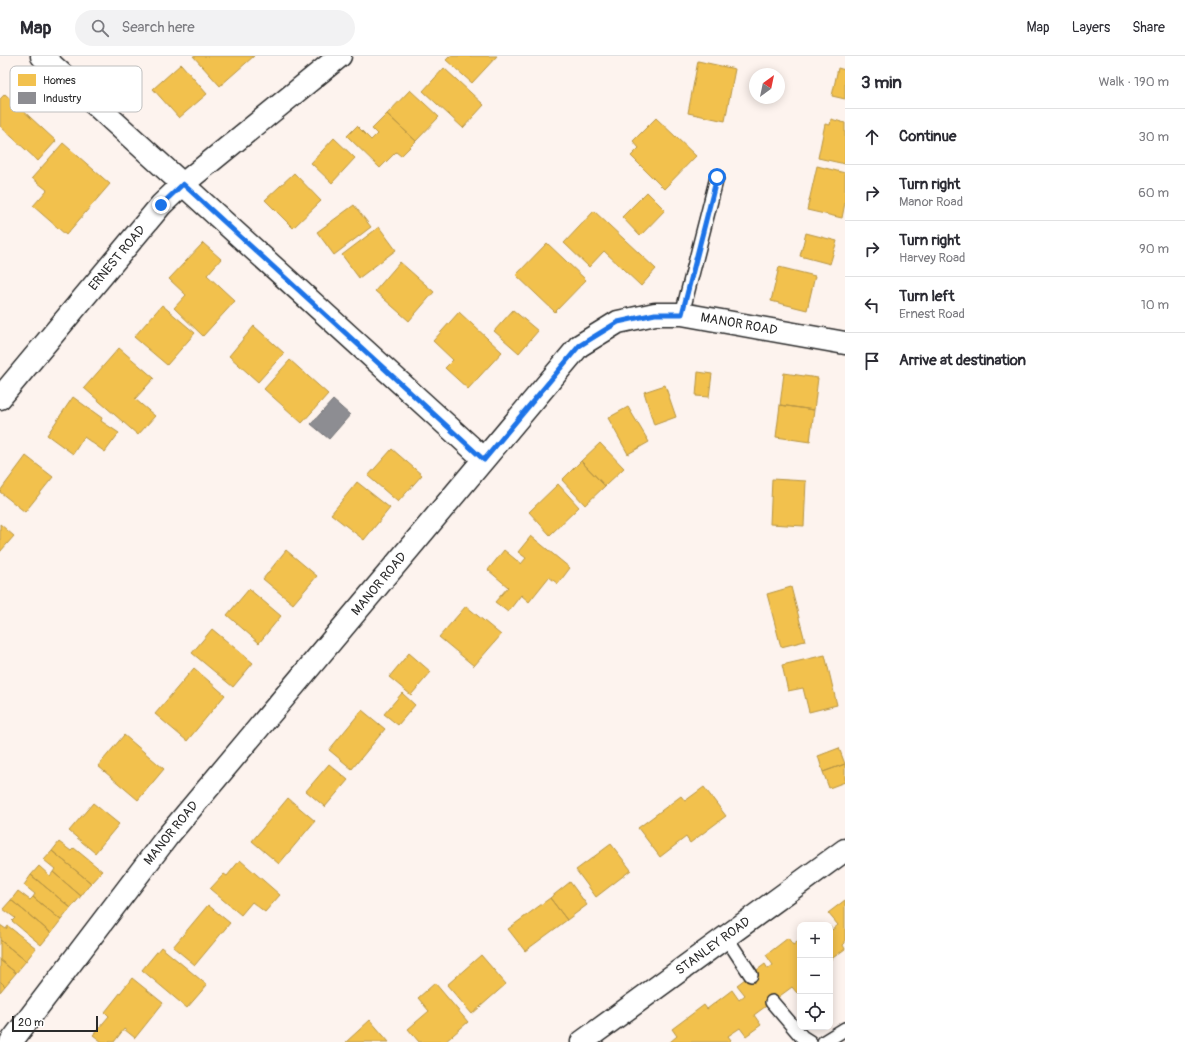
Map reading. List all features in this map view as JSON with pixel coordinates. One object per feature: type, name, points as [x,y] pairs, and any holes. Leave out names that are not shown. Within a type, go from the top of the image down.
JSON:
[{"type":"street","points":[[42,56],[53,66]]},
{"type":"street","name":"ERNEST ROAD","points":[[0,398],[161,205],[183,184],[340,56]]},
{"type":"street","points":[[104,112],[484,460]]},
{"type":"street","name":"MANOR ROAD","points":[[11,1042],[167,837],[579,346],[618,322],[655,314],[682,314],[845,343]]},
{"type":"street","name":"STANLEY ROAD","points":[[582,1042],[845,850]]},
{"type":"lane","points":[[682,314],[717,177]]},
{"type":"lane","points":[[726,937],[751,974]]},
{"type":"lane","points":[[772,1002],[802,1036],[810,1042]]},
{"type":"lane","points":[[824,1042],[845,1029]]},
{"type":"building: Homes","points":[[193,56],[254,56],[220,86]]},
{"type":"building: Homes","points":[[450,56],[497,56],[472,83],[446,60]]},
{"type":"building: Homes","points":[[698,61],[735,69],[725,121],[688,113]]},
{"type":"building: Homes","points":[[181,64],[207,94],[179,118],[153,89]]},
{"type":"building: Homes","points":[[444,68],[484,105],[463,128],[423,91]]},
{"type":"building: Homes","points":[[838,68],[845,70],[845,99],[832,96]]},
{"type":"building: Homes","points":[[410,90],[439,117],[416,141],[387,114]]},
{"type":"building: Homes","points":[[5,94],[10,99],[10,112],[25,112],[56,141],[38,161],[0,126],[0,99]]},
{"type":"building: Homes","points":[[387,114],[416,141],[401,156],[396,152],[380,168],[347,136],[357,126],[371,140],[377,134],[372,129]]},
{"type":"building: Homes","points":[[656,118],[696,156],[664,189],[631,156],[639,148],[633,141]]},
{"type":"building: Homes","points":[[831,119],[845,123],[845,164],[818,158],[825,124],[830,125]]},
{"type":"building: Homes","points":[[334,138],[355,158],[332,183],[311,163]]},
{"type":"building: Homes","points":[[63,143],[110,184],[66,235],[33,206],[47,190],[32,178]]},
{"type":"building: Homes","points":[[817,166],[845,173],[845,203],[842,218],[807,210]]},
{"type":"building: Homes","points":[[294,173],[321,201],[293,228],[265,200]]},
{"type":"building: Homes","points":[[647,192],[665,210],[640,236],[622,217]]},
{"type":"building: Homes","points":[[354,205],[371,227],[334,255],[317,232]]},
{"type":"building: Homes","points":[[594,211],[656,269],[641,286],[604,251],[589,267],[564,243]]},
{"type":"building: Homes","points":[[379,227],[396,250],[359,278],[342,255]]},
{"type":"building: Homes","points":[[806,233],[837,241],[830,264],[800,256]]},
{"type":"building: Homes","points":[[203,243],[221,259],[207,275],[235,301],[203,336],[174,308],[186,295],[169,279]]},
{"type":"building: Homes","points":[[547,243],[586,280],[555,312],[516,275]]},
{"type":"building: Homes","points":[[400,262],[434,292],[409,321],[375,291]]},
{"type":"building: Homes","points":[[779,267],[815,276],[807,310],[771,301]]},
{"type":"building: Homes","points":[[162,305],[195,333],[167,365],[134,337]]},
{"type":"building: Homes","points":[[513,310],[538,331],[519,353],[494,331]]},
{"type":"building: Homes","points":[[459,312],[502,352],[468,389],[445,368],[453,360],[433,341]]},
{"type":"building: Homes","points":[[254,326],[284,353],[258,382],[229,356]]},
{"type":"building: Homes","points":[[119,348],[154,378],[135,399],[155,416],[138,435],[84,388]]},
{"type":"building: Homes","points":[[290,360],[328,394],[302,423],[264,389]]},
{"type":"building: Homes","points":[[698,372],[712,374],[709,397],[696,396]]},
{"type":"building: Homes","points":[[784,373],[818,378],[814,410],[780,405]]},
{"type":"building: Homes","points":[[665,385],[676,417],[654,425],[644,392]]},
{"type":"building: Homes","points":[[73,397],[102,418],[101,421],[119,433],[105,452],[84,437],[73,454],[47,435]]},
{"type":"building: Homes","points":[[780,405],[814,410],[810,442],[776,437]]},
{"type":"building: Homes","points":[[628,407],[649,442],[628,454],[608,418]]},
{"type":"building: Homes","points":[[600,443],[624,468],[605,486],[581,461]]},
{"type":"building: Homes","points":[[392,449],[422,475],[398,502],[368,476]]},
{"type":"building: Homes","points":[[26,456],[53,477],[25,512],[0,491]]},
{"type":"building: Homes","points":[[581,461],[605,486],[585,505],[562,480]]},
{"type":"building: Homes","points":[[772,479],[806,481],[804,526],[770,524]]},
{"type":"building: Homes","points":[[357,482],[390,508],[364,540],[331,514]]},
{"type":"building: Homes","points":[[558,484],[579,507],[550,535],[529,512]]},
{"type":"building: Homes","points":[[0,524],[14,536],[0,552]]},
{"type":"building: Homes","points":[[531,536],[570,568],[558,584],[549,577],[529,602],[521,595],[508,612],[495,602],[508,587],[488,570],[504,550],[521,564],[526,558],[518,552]]},
{"type":"building: Homes","points":[[286,550],[317,576],[293,604],[263,579]]},
{"type":"building: Homes","points":[[791,587],[805,641],[781,647],[767,594]]},
{"type":"building: Homes","points":[[249,589],[281,616],[259,643],[227,615]]},
{"type":"building: Homes","points":[[466,606],[501,635],[474,666],[439,637]]},
{"type":"building: Homes","points":[[212,629],[253,663],[233,687],[192,653]]},
{"type":"building: Homes","points":[[409,653],[431,672],[411,695],[389,677]]},
{"type":"building: Homes","points":[[825,655],[837,705],[809,712],[803,688],[788,691],[782,665]]},
{"type":"building: Homes","points":[[194,668],[225,695],[187,741],[155,714]]},
{"type":"building: Homes","points":[[402,693],[415,705],[398,725],[384,714]]},
{"type":"building: Homes","points":[[362,710],[385,729],[352,769],[329,750]]},
{"type":"building: Homes","points":[[124,735],[164,769],[138,800],[98,766]]},
{"type":"building: Homes","points":[[839,748],[845,764],[823,772],[818,756]]},
{"type":"building: Homes","points":[[329,764],[348,780],[325,807],[306,791]]},
{"type":"building: Homes","points":[[845,764],[845,782],[829,788],[823,772]]},
{"type":"building: Homes","points":[[704,787],[726,816],[690,843],[686,837],[660,857],[638,828],[681,796],[685,801]]},
{"type":"building: Homes","points":[[288,798],[315,821],[279,864],[252,841]]},
{"type":"building: Homes","points":[[93,803],[119,824],[95,853],[69,831]]},
{"type":"building: Homes","points":[[59,842],[71,851],[74,848],[102,871],[91,883],[52,851]]},
{"type":"building: Homes","points":[[611,844],[631,870],[596,897],[576,870]]},
{"type":"building: Homes","points":[[52,851],[91,883],[81,896],[53,872],[55,869],[44,860]]},
{"type":"building: Homes","points":[[240,860],[280,895],[265,912],[252,902],[241,915],[210,889],[224,874],[227,876]]},
{"type":"building: Homes","points":[[39,866],[50,876],[53,872],[81,896],[71,908],[31,875]]},
{"type":"building: Homes","points":[[31,875],[71,908],[61,920],[33,897],[35,894],[24,885]]},
{"type":"building: Homes","points":[[570,882],[587,905],[567,920],[550,898]]},
{"type":"building: Homes","points":[[18,891],[30,900],[33,897],[61,920],[51,933],[11,900]]},
{"type":"building: Homes","points":[[550,898],[567,920],[525,951],[508,929]]},
{"type":"building: Homes","points":[[11,900],[51,933],[41,945],[12,921],[15,918],[3,909]]},
{"type":"building: Homes","points":[[845,900],[845,943],[843,945],[845,949],[833,958],[833,929],[838,925],[828,913]]},
{"type":"building: Homes","points":[[208,905],[230,923],[195,965],[173,947]]},
{"type":"building: Homes","points":[[0,925],[6,929],[8,926],[36,948],[26,961],[0,940]]},
{"type":"building: Homes","points":[[788,938],[793,945],[797,942],[797,993],[792,987],[754,1015],[761,1025],[746,1036],[740,1028],[728,1036],[731,1040],[729,1042],[670,1042],[677,1036],[672,1029],[704,1005],[707,1009],[732,990],[739,1000],[745,995],[737,985],[765,964],[768,969],[773,965],[766,955]]},
{"type":"building: Homes","points":[[0,940],[26,961],[16,973],[0,960]]},
{"type":"building: Homes","points":[[161,947],[207,985],[187,1008],[142,970]]},
{"type":"building: Homes","points":[[481,955],[506,984],[472,1014],[447,985]]},
{"type":"building: Homes","points":[[0,960],[16,973],[5,986],[0,981]]},
{"type":"building: Homes","points":[[132,978],[163,1003],[135,1038],[124,1029],[114,1042],[102,1042],[93,1035],[109,1016],[105,1012]]},
{"type":"building: Homes","points":[[0,981],[5,986],[0,992]]},
{"type":"building: Homes","points":[[435,983],[468,1022],[445,1042],[419,1042],[408,1029],[429,1011],[418,998]]},
{"type":"building: Homes","points":[[370,1020],[389,1042],[346,1042]]},
{"type":"building: Industry","points":[[333,400],[350,415],[329,439],[311,424]]},
{"type":"route","points":[[161,205],[183,184],[484,460],[579,346],[618,322],[655,314],[682,314],[717,177]]}]
